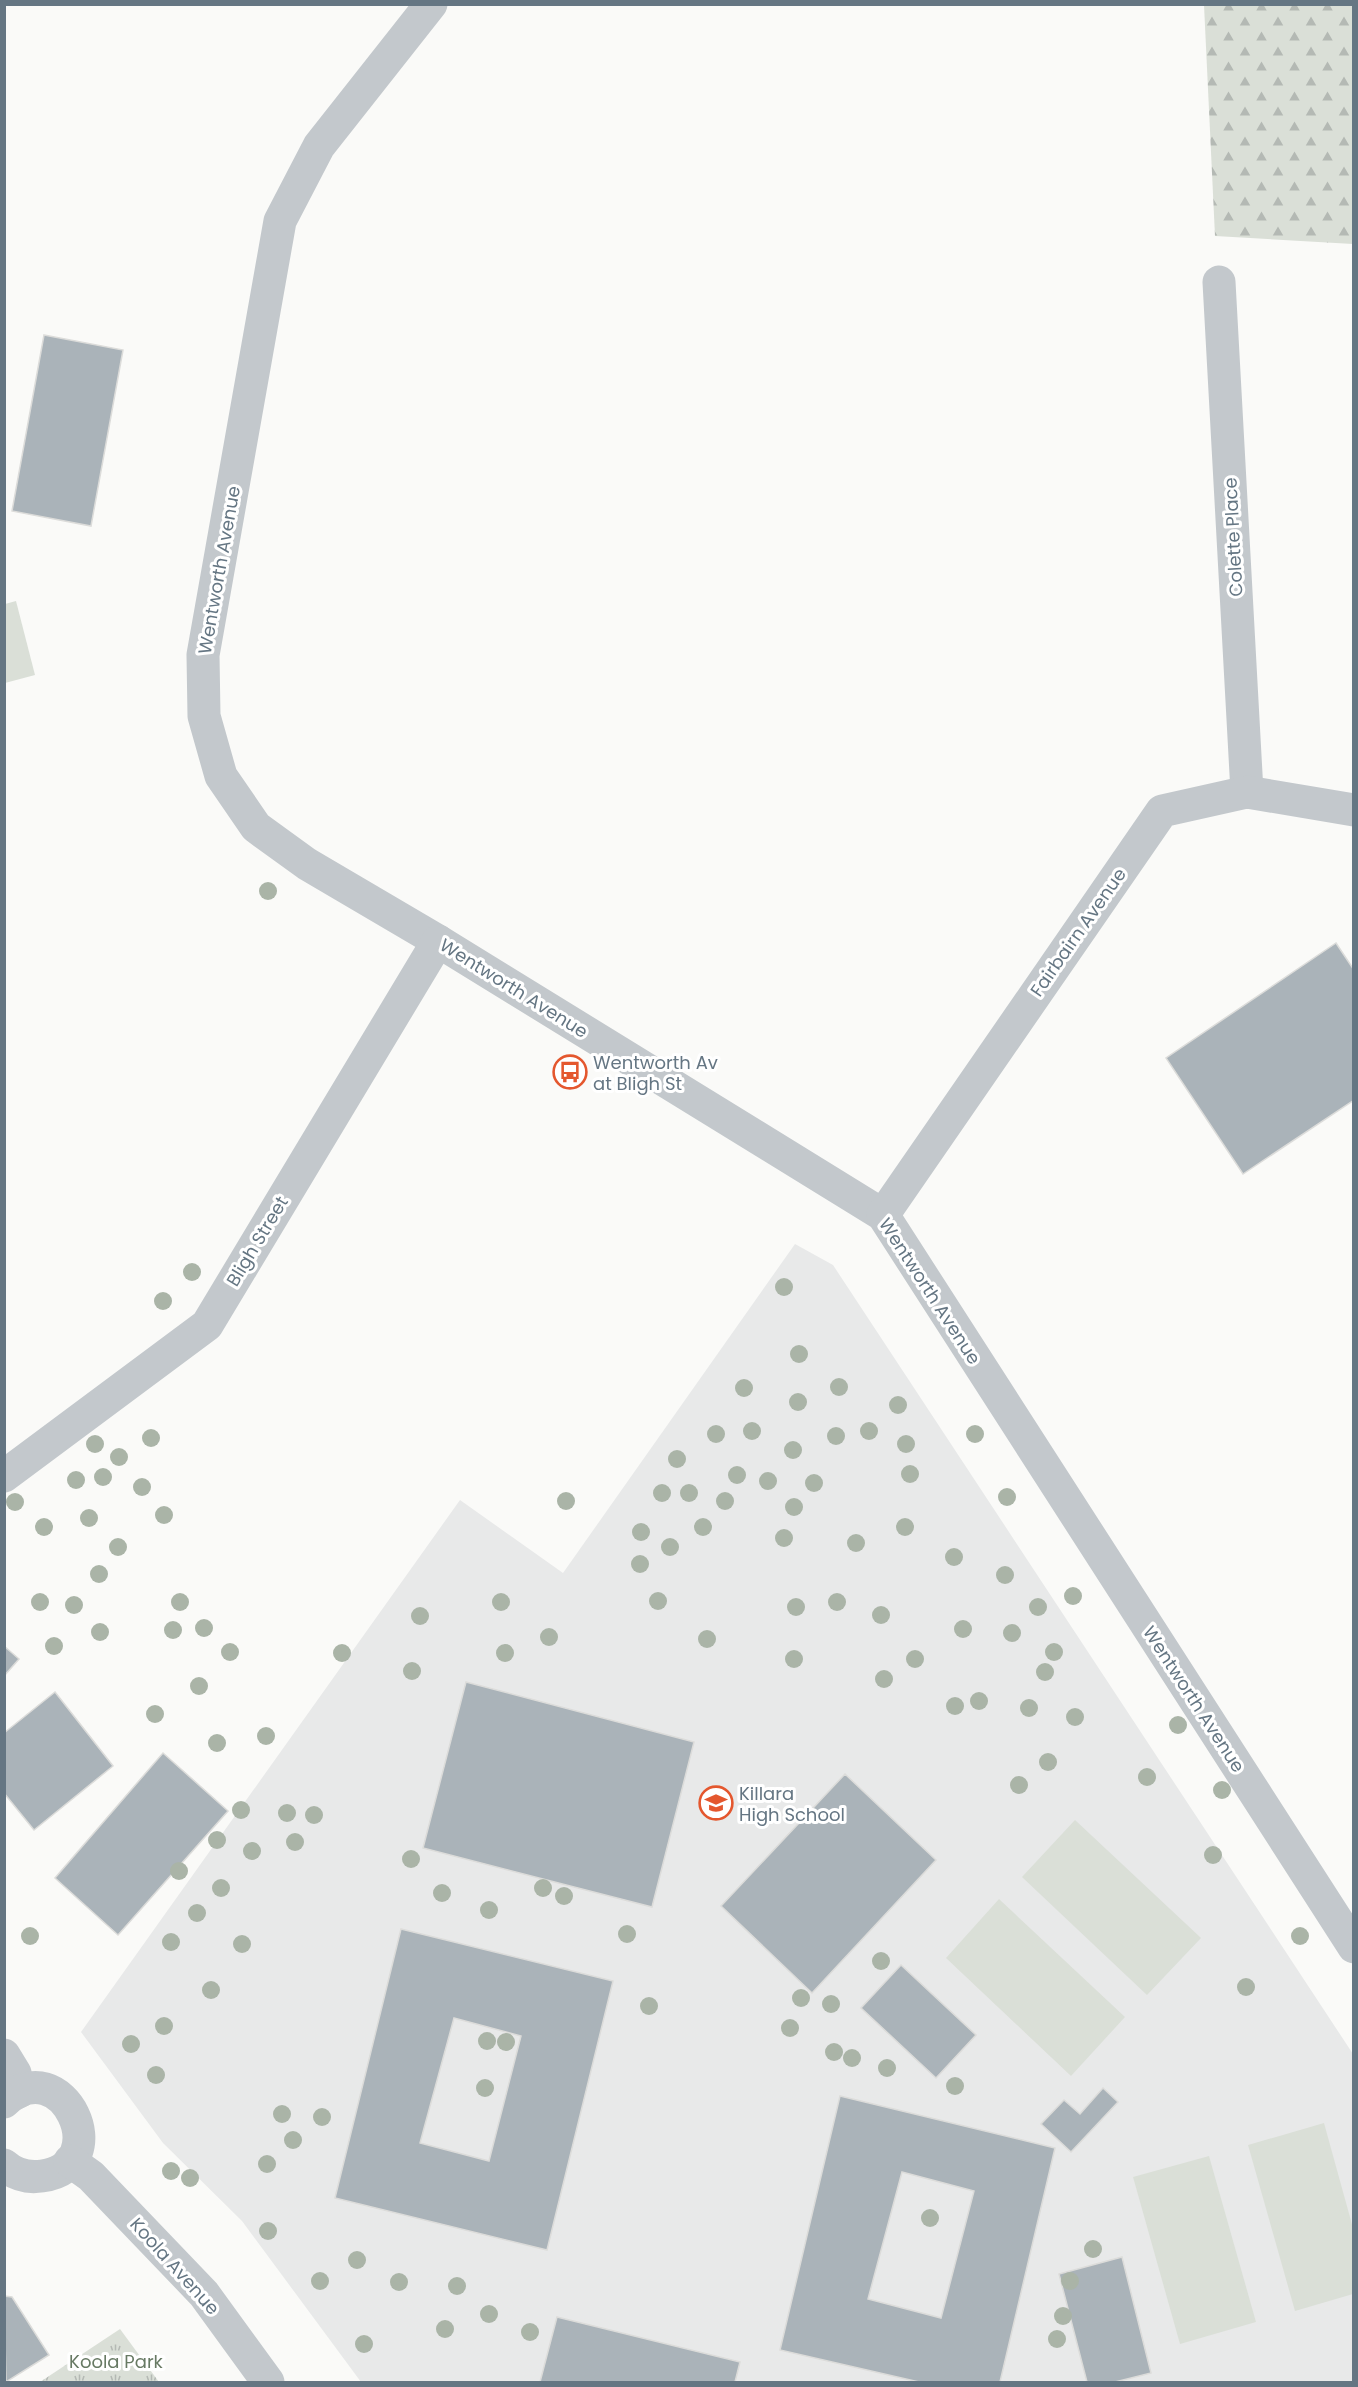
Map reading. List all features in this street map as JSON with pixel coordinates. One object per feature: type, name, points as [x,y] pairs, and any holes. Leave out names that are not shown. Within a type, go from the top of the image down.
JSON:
[{"type":"street","name":"Wentworth Avenue","points":[[431,4],[319,146],[280,221],[203,656],[204,716],[221,776],[256,827],[307,864],[438,941],[883,1215],[1353,1947]]},
{"type":"street","name":"Colette Place","points":[[1219,282],[1247,792]]},
{"type":"street","name":"Fairbairn Avenue","points":[[883,1215],[1162,811],[1247,792],[1353,810]]},
{"type":"street","name":"Bligh Street","points":[[4,1476],[207,1324],[438,941]]},
{"type":"street","points":[[4,2055],[15,2073],[12,2097],[34,2088],[50,2091],[63,2098],[78,2121],[79,2135],[70,2161],[53,2173],[32,2177],[19,2175],[4,2165]]},
{"type":"street","name":"Koola Avenue","points":[[70,2161],[91,2176],[204,2294],[268,2382]]},
{"type":"shaded area","name":"Killara High School","points":[[795,1244],[833,1265],[1353,2054],[1353,2382],[361,2382],[242,2221],[163,2143],[81,2032],[460,1500],[563,1573]]},
{"type":"green space","points":[[1204,5],[1353,5],[1353,244],[1215,236]]},
{"type":"green space","points":[[16,601],[35,675],[5,683],[5,604]]},
{"type":"green space","points":[[1075,1820],[1201,1938],[1147,1995],[1022,1877]]},
{"type":"green space","points":[[999,1899],[1125,2017],[1071,2076],[946,1958]]},
{"type":"green space","points":[[1324,2123],[1353,2228],[1353,2294],[1295,2311],[1248,2145]]},
{"type":"green space","points":[[1209,2156],[1256,2322],[1180,2344],[1133,2177]]},
{"type":"green space","name":"Koola Park","points":[[120,2329],[159,2382],[40,2382]]},
{"type":"building","points":[[44,335],[123,350],[91,526],[12,511]]},
{"type":"building","points":[[1336,943],[1354,970],[1354,1100],[1243,1174],[1166,1058]]},
{"type":"building","points":[[4,1646],[19,1659],[4,1676]]},
{"type":"building","points":[[466,1682],[694,1742],[652,1907],[423,1848]]},
{"type":"building","points":[[55,1692],[113,1766],[34,1830],[4,1793],[4,1733]]},
{"type":"building","points":[[163,1753],[228,1811],[118,1935],[55,1878]]},
{"type":"building","points":[[845,1774],[936,1860],[812,1993],[721,1906]]},
{"type":"building","points":[[401,1929],[613,1981],[547,2250],[335,2198]],"holes":[[[454,2018],[521,2036],[489,2161],[420,2143]]]},
{"type":"building","points":[[901,1965],[976,2035],[936,2078],[861,2008]]},
{"type":"building","points":[[1103,2088],[1118,2102],[1071,2152],[1041,2124],[1064,2100],[1080,2114]]},
{"type":"building","points":[[840,2096],[1055,2148],[1000,2382],[919,2382],[780,2350]],"holes":[[[902,2172],[974,2191],[941,2318],[868,2299]]]},
{"type":"building","points":[[1122,2257],[1151,2373],[1115,2382],[1087,2382],[1059,2274]]},
{"type":"building","points":[[4,2296],[12,2297],[49,2355],[6,2382]]},
{"type":"building","points":[[557,2317],[740,2362],[735,2382],[540,2382]]},
{"type":"place","name":"Wentworth Av at Bligh St","points":[[570,1072]]},
{"type":"place","name":"Killara High School","points":[[716,1803]]}]
